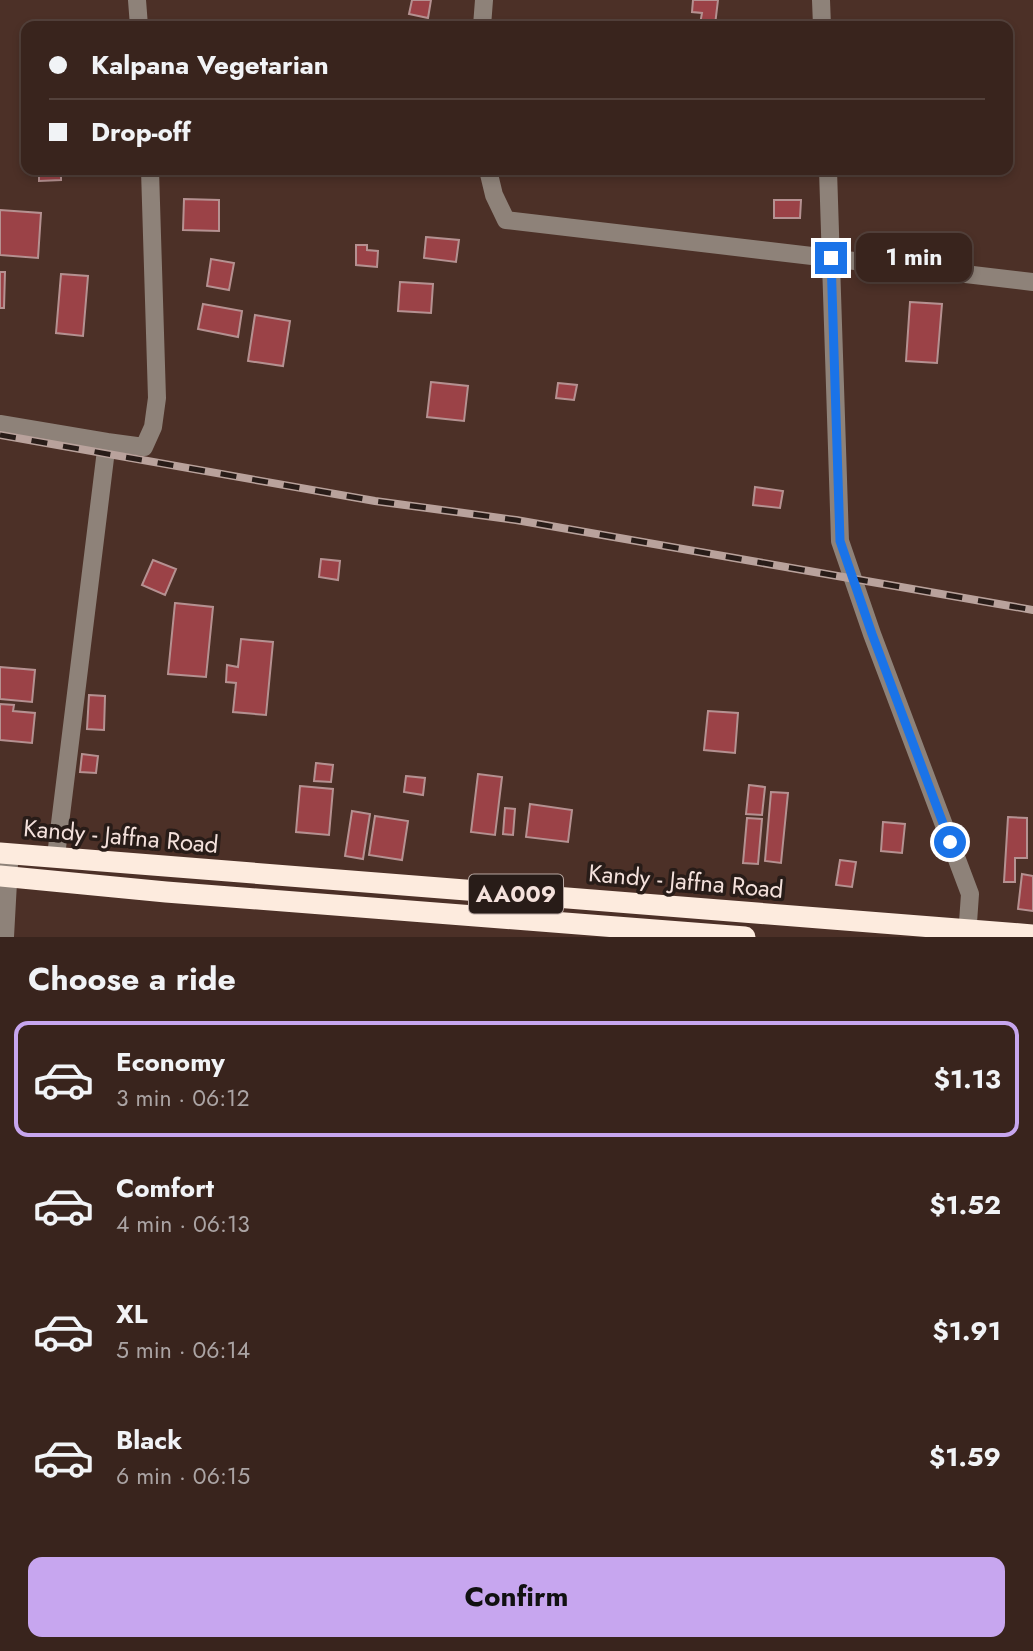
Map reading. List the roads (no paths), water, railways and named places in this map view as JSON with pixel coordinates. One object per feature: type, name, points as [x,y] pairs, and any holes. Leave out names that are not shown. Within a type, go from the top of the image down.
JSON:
[{"type":"highway","name":"Kandy - Jaffna Road","points":[[4,853],[967,933],[1033,935]]},
{"type":"highway","name":"Kandy - Jaffna Road","points":[[5,877],[640,933],[745,937]]},
{"type":"street","points":[[137,0],[139,21]]},
{"type":"street","points":[[482,21],[484,0]]},
{"type":"street","points":[[821,0],[822,21]]},
{"type":"street","points":[[0,424],[144,447],[153,427],[157,398],[150,175]]},
{"type":"street","points":[[489,175],[494,195],[506,220],[1033,282]]},
{"type":"street","points":[[828,175],[840,541],[872,634],[970,894],[967,933]]},
{"type":"street","points":[[56,856],[72,746],[107,442]]},
{"type":"street","points":[[4,853],[5,937]]},
{"type":"street","points":[[640,933],[643,904]]},
{"type":"railway","points":[[0,435],[375,501],[516,520],[1033,610]]}]
